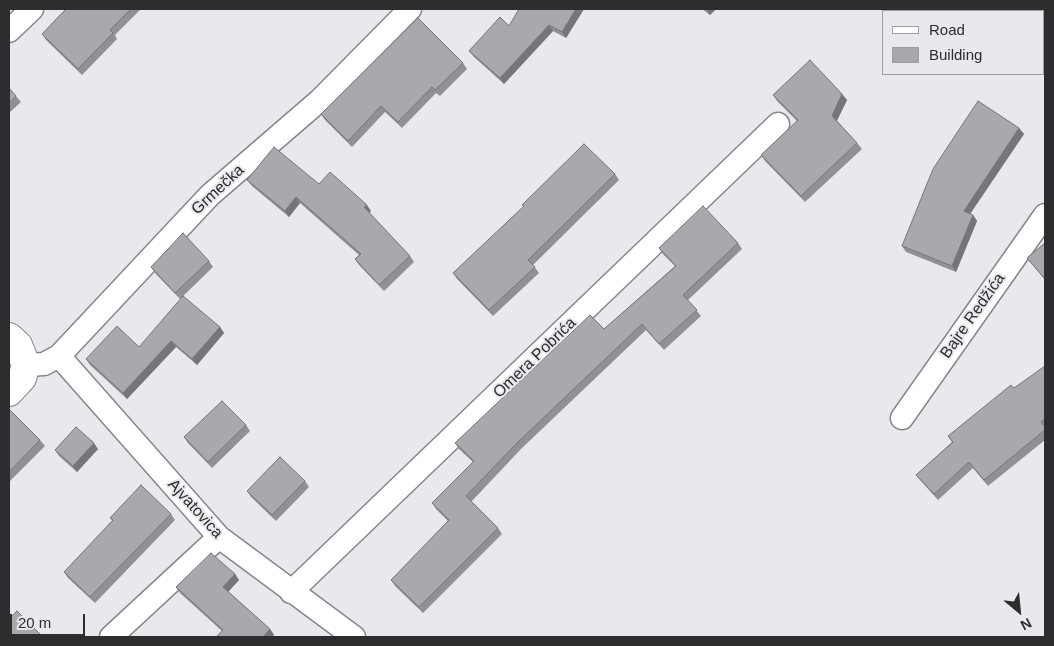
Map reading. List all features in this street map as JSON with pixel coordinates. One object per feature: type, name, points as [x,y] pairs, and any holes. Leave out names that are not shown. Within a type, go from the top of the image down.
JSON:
[{"type":"street","points":[[9,31],[32,9]]},
{"type":"street","name":"Grmečka","points":[[26,365],[44,364],[59,356],[210,195],[320,100],[410,9]]},
{"type":"street","name":"Omera Pobrića","points":[[291,592],[778,124]]},
{"type":"street","name":"Bajre Redžića","points":[[902,418],[1045,215]]},
{"type":"street","points":[[9,337],[18,345],[26,365],[22,378],[9,392]]},
{"type":"street","name":"Ajvatovica","points":[[59,356],[219,537],[354,637]]},
{"type":"street","points":[[110,637],[219,537]]},
{"type":"building","points":[[66,9],[131,9],[110,30],[113,33],[78,69],[42,34]]},
{"type":"building","points":[[519,9],[576,9],[562,32],[549,25],[500,78],[469,51],[500,17],[509,26]]},
{"type":"building","points":[[418,18],[463,63],[435,90],[432,87],[398,122],[381,106],[348,141],[321,114]]},
{"type":"building","points":[[810,60],[842,94],[832,116],[857,143],[801,196],[761,155],[798,120],[773,95]]},
{"type":"building","points":[[9,88],[16,96],[9,103]]},
{"type":"building","points":[[978,101],[1019,128],[964,211],[973,215],[952,266],[902,246],[933,169]]},
{"type":"building","points":[[584,144],[615,174],[528,260],[535,267],[489,310],[453,273],[524,206],[522,205]]},
{"type":"building","points":[[274,147],[319,184],[330,172],[367,205],[364,207],[410,256],[379,285],[355,259],[361,254],[296,197],[285,211],[247,180]]},
{"type":"building","points":[[703,206],[738,243],[683,295],[697,310],[659,344],[642,324],[517,443],[466,496],[498,528],[419,607],[391,580],[449,520],[432,503],[474,461],[455,443],[590,315],[604,329],[676,266],[659,248]]},
{"type":"building","points":[[183,233],[209,261],[175,293],[151,267]]},
{"type":"building","points":[[1045,243],[1045,279],[1027,258]]},
{"type":"building","points":[[183,296],[220,327],[192,359],[171,341],[123,393],[86,359],[117,326],[139,347]]},
{"type":"building","points":[[1045,366],[1045,419],[1041,422],[1045,430],[984,480],[969,462],[934,494],[916,475],[953,442],[948,436],[1011,385],[1014,388]]},
{"type":"building","points":[[222,401],[246,425],[208,462],[184,437]]},
{"type":"building","points":[[9,409],[40,440],[9,472]]},
{"type":"building","points":[[76,427],[94,443],[73,466],[55,450]]},
{"type":"building","points":[[280,457],[305,481],[272,515],[247,491]]},
{"type":"building","points":[[141,485],[171,514],[90,597],[64,572],[113,520],[110,518]]},
{"type":"building","points":[[211,553],[235,574],[223,587],[270,629],[263,637],[216,637],[223,630],[176,587]]},
{"type":"building","points":[[17,611],[40,634],[37,637],[9,637],[9,619]]}]
